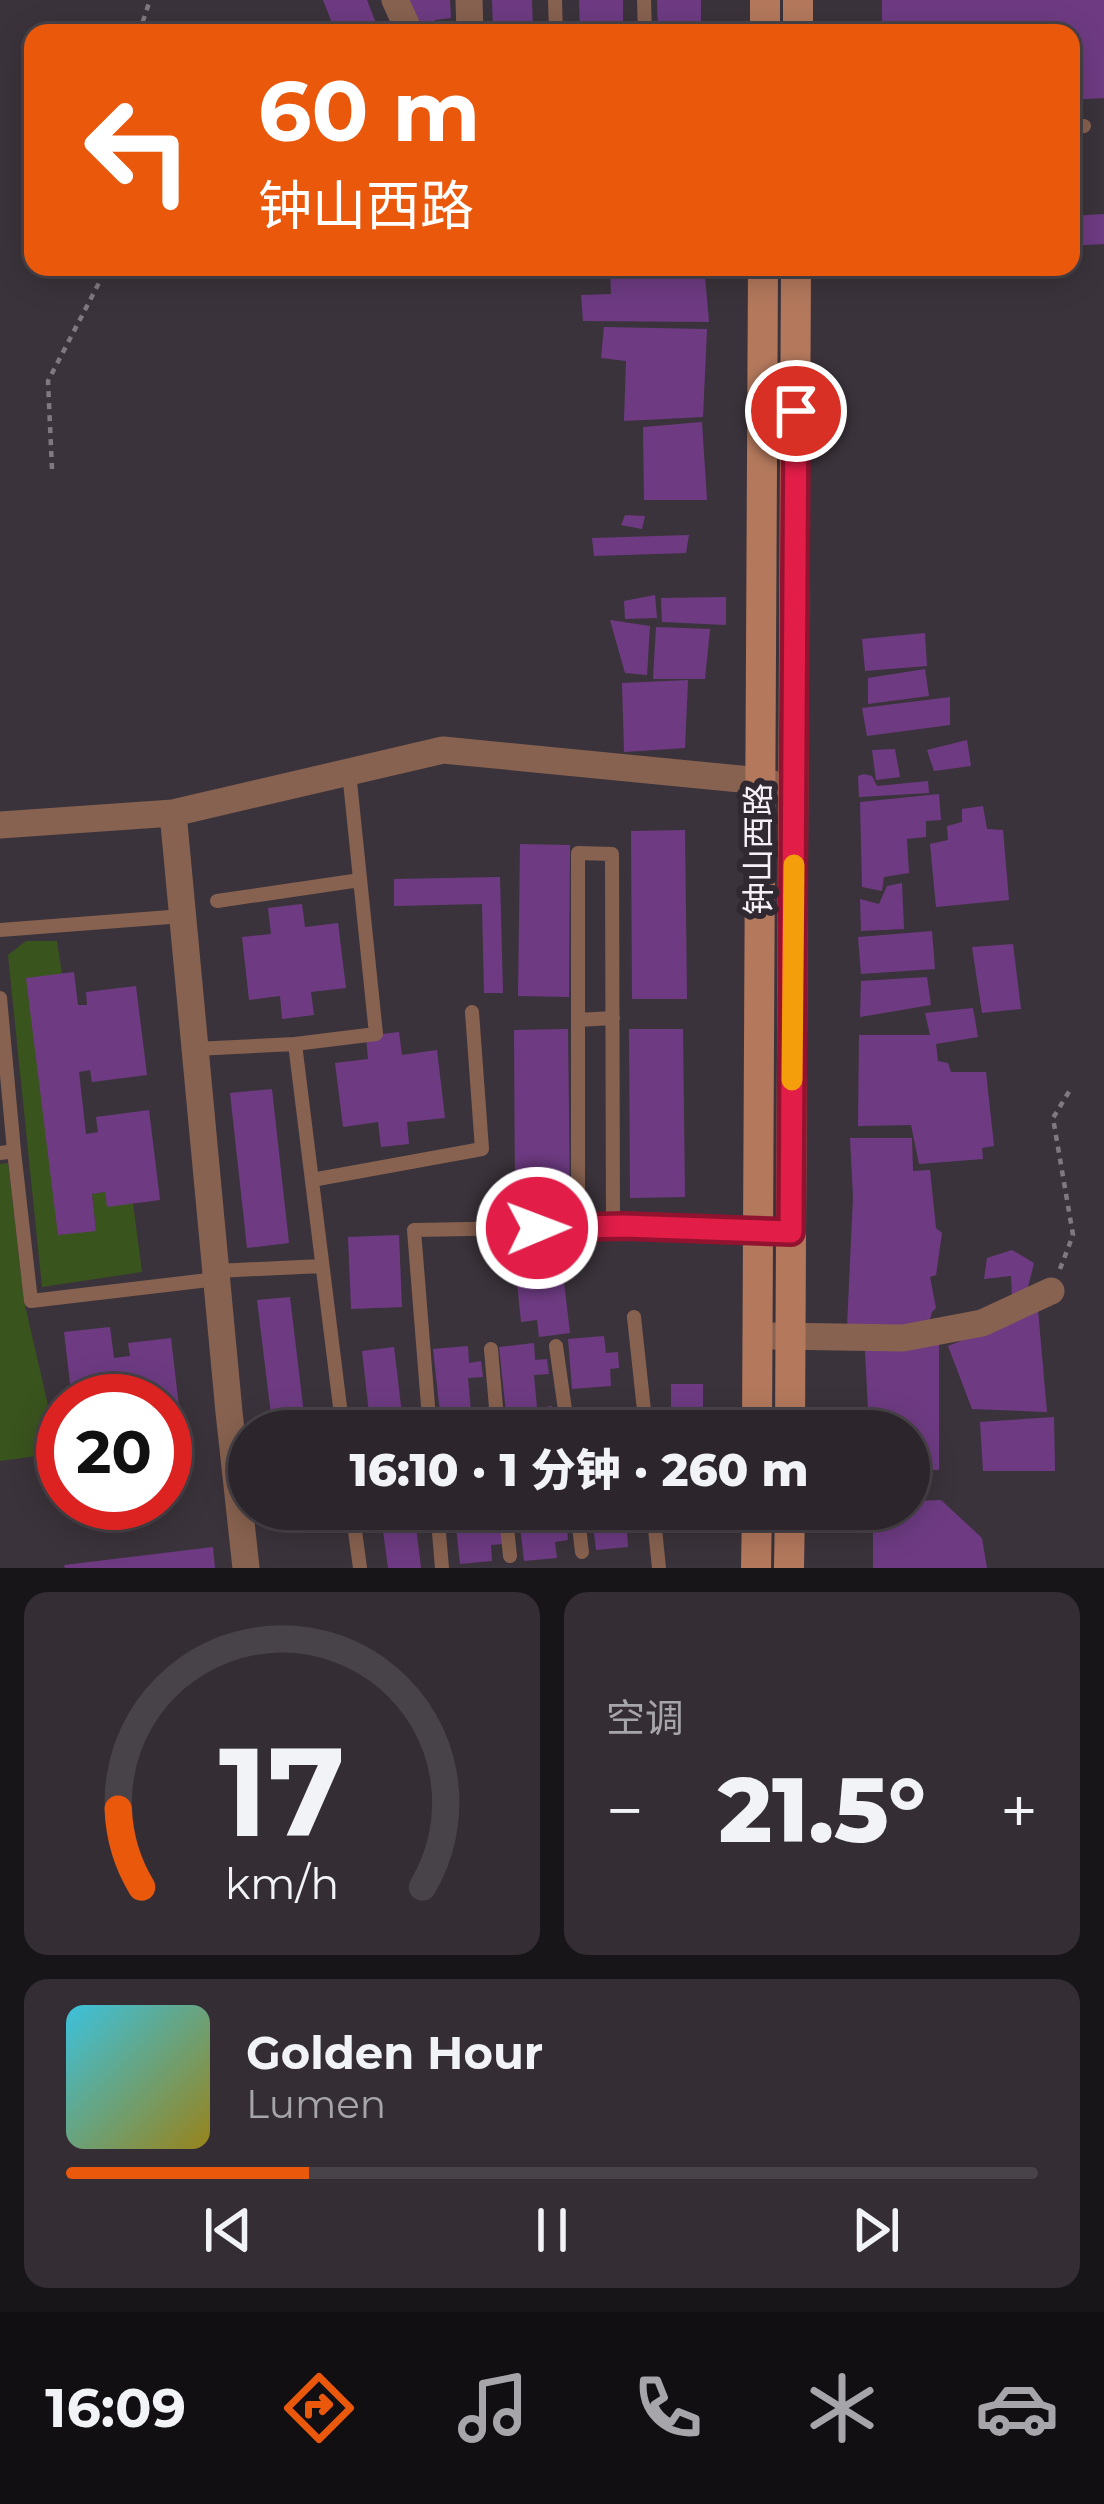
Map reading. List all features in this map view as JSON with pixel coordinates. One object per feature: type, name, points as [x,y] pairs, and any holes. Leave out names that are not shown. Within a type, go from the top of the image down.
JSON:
[{"type":"main road","name":"钟山西路","points":[[757,1410],[763,276]]},
{"type":"main road","name":"钟山西路","points":[[790,1410],[796,276]]},
{"type":"main road","points":[[756,1568],[757,1530]]},
{"type":"main road","points":[[789,1568],[790,1530]]},
{"type":"street","points":[[0,825],[173,813],[443,749],[761,781],[794,789]]},
{"type":"street","points":[[173,813],[247,1568]]},
{"type":"street","points":[[758,1338],[903,1338],[982,1323],[1051,1291]]},
{"type":"lane","points":[[195,1049],[376,1034],[349,772]]},
{"type":"lane","points":[[578,1227],[578,853],[612,854],[613,1227]]},
{"type":"lane","points":[[218,901],[360,880]]},
{"type":"lane","points":[[0,930],[183,916]]},
{"type":"lane","points":[[0,998],[7,1152],[31,1301],[216,1275],[322,1266]]},
{"type":"lane","points":[[312,1180],[482,1149],[472,1012]]},
{"type":"lane","points":[[578,1020],[613,1018]]},
{"type":"lane","points":[[295,1044],[340,1410]]},
{"type":"lane","points":[[428,1410],[414,1230],[613,1227],[791,1232]]},
{"type":"lane","points":[[634,1317],[640,1410]]},
{"type":"lane","points":[[556,1346],[565,1410]]},
{"type":"lane","points":[[490,1349],[496,1410]]},
{"type":"lane","points":[[355,1530],[360,1568]]},
{"type":"lane","points":[[439,1530],[442,1568]]},
{"type":"lane","points":[[508,1530],[510,1556]]},
{"type":"lane","points":[[579,1530],[582,1552]]},
{"type":"lane","points":[[655,1530],[659,1568]]},
{"type":"path","points":[[52,469],[47,381],[101,276]]},
{"type":"path","points":[[1051,1291],[1073,1235],[1053,1118],[1070,1090]]},
{"type":"green space","points":[[26,941],[57,941],[62,974],[58,1235],[96,1230],[92,1194],[105,1192],[133,1203],[142,1272],[42,1287],[8,955]]},
{"type":"green space","points":[[8,1163],[24,1301],[41,1374],[36,1374],[36,1456],[0,1461],[0,1164]]},
{"type":"building","points":[[323,0],[367,0],[376,24],[332,24]]},
{"type":"building","points":[[404,0],[450,0],[451,18],[411,24]]},
{"type":"building","points":[[492,0],[532,0],[533,24],[493,24]]},
{"type":"building","points":[[579,0],[623,0],[623,24],[580,24]]},
{"type":"building","points":[[657,0],[701,0],[701,24],[658,24]]},
{"type":"building","points":[[882,0],[1104,0],[1104,98],[1080,99],[1080,24],[882,24]]},
{"type":"building","points":[[1104,214],[1104,244],[1080,245],[1080,215]]},
{"type":"building","points":[[610,276],[705,276],[709,322],[583,321],[581,295],[611,294]]},
{"type":"building","points":[[604,327],[707,329],[703,417],[624,421],[626,361],[601,358]]},
{"type":"building","points":[[702,422],[707,500],[644,500],[643,427]]},
{"type":"building","points":[[625,515],[645,516],[642,529],[621,525]]},
{"type":"building","points":[[689,535],[686,553],[594,556],[592,538]]},
{"type":"building","points":[[655,595],[657,618],[625,619],[624,601]]},
{"type":"building","points":[[726,597],[726,625],[662,622],[661,598]]},
{"type":"building","points":[[610,620],[650,626],[647,675],[625,673]]},
{"type":"building","points":[[656,627],[710,629],[705,679],[653,679]]},
{"type":"building","points":[[925,633],[927,666],[865,671],[862,639]]},
{"type":"building","points":[[925,669],[929,696],[868,704],[868,678]]},
{"type":"building","points":[[688,680],[685,748],[624,752],[622,683]]},
{"type":"building","points":[[950,697],[950,725],[867,736],[862,708]]},
{"type":"building","points":[[967,740],[971,766],[934,771],[927,750]]},
{"type":"building","points":[[895,749],[900,777],[876,780],[872,750]]},
{"type":"building","points":[[858,776],[872,776],[877,786],[928,781],[929,793],[859,797]]},
{"type":"building","points":[[939,794],[941,820],[926,821],[926,837],[907,839],[909,873],[884,877],[882,891],[862,887],[860,802]]},
{"type":"building","points":[[983,806],[987,829],[1003,830],[1009,900],[936,907],[930,844],[948,840],[947,826],[962,822],[962,809]]},
{"type":"building","points":[[685,830],[687,999],[632,999],[631,831]]},
{"type":"building","points":[[520,844],[570,845],[569,997],[518,996]]},
{"type":"building","points":[[500,877],[503,993],[484,993],[482,904],[394,906],[394,879]]},
{"type":"building","points":[[902,883],[904,929],[861,931],[860,899],[879,904],[887,886]]},
{"type":"building","points":[[302,904],[305,927],[338,923],[346,988],[311,992],[314,1015],[282,1019],[280,996],[249,1000],[242,937],[271,934],[268,908]]},
{"type":"building","points":[[932,931],[935,969],[861,974],[858,937]]},
{"type":"building","points":[[1013,944],[1021,1009],[982,1013],[972,947]]},
{"type":"building","points":[[74,972],[78,1005],[87,1005],[86,992],[136,986],[147,1075],[92,1082],[90,1070],[79,1072],[86,1134],[98,1132],[96,1117],[149,1110],[160,1200],[107,1207],[105,1192],[92,1194],[96,1231],[58,1235],[26,978]]},
{"type":"building","points":[[927,977],[931,1005],[860,1017],[861,981]]},
{"type":"building","points":[[973,1008],[978,1037],[936,1044],[938,1061],[948,1063],[951,1072],[986,1072],[994,1146],[982,1148],[983,1159],[919,1164],[911,1125],[858,1126],[859,1035],[930,1035],[925,1013]]},
{"type":"building","points":[[568,1029],[570,1198],[515,1198],[514,1030]]},
{"type":"building","points":[[629,1029],[683,1029],[685,1197],[630,1198]]},
{"type":"building","points":[[399,1032],[402,1055],[437,1050],[445,1118],[407,1122],[409,1144],[381,1147],[378,1122],[343,1127],[335,1063],[368,1059],[366,1036]]},
{"type":"building","points":[[272,1089],[289,1243],[247,1248],[230,1093]]},
{"type":"building","points":[[850,1138],[912,1138],[913,1171],[930,1170],[936,1228],[942,1233],[936,1275],[930,1277],[936,1308],[927,1331],[847,1327],[853,1197]]},
{"type":"building","points":[[399,1235],[402,1307],[351,1309],[348,1237]]},
{"type":"building","points":[[560,1248],[570,1333],[539,1337],[537,1320],[521,1322],[515,1263],[533,1261],[532,1251]]},
{"type":"building","points":[[1012,1250],[1034,1263],[1026,1295],[1012,1296],[1011,1276],[984,1279],[987,1258]]},
{"type":"building","points":[[290,1297],[303,1410],[270,1410],[257,1300]]},
{"type":"building","points":[[1038,1310],[1047,1412],[972,1409],[948,1346]]},
{"type":"building","points":[[110,1327],[114,1358],[130,1356],[128,1343],[171,1338],[175,1374],[69,1374],[64,1332]]},
{"type":"building","points":[[604,1336],[606,1353],[618,1352],[619,1368],[610,1369],[611,1386],[572,1389],[568,1339]]},
{"type":"building","points":[[534,1343],[535,1360],[547,1359],[549,1374],[534,1375],[537,1408],[552,1406],[553,1410],[506,1410],[499,1347]]},
{"type":"building","points":[[939,1343],[939,1470],[930,1470],[930,1410],[868,1410],[865,1350]]},
{"type":"building","points":[[468,1346],[469,1363],[481,1361],[483,1377],[468,1378],[471,1410],[440,1410],[433,1349]]},
{"type":"building","points":[[394,1347],[402,1410],[369,1410],[362,1351]]},
{"type":"building","points":[[671,1384],[703,1384],[703,1410],[671,1410]]},
{"type":"building","points":[[1054,1417],[1055,1471],[983,1471],[980,1422]]},
{"type":"building","points":[[930,1500],[941,1500],[982,1538],[987,1568],[873,1568],[873,1530],[930,1530]]},
{"type":"building","points":[[383,1530],[416,1530],[421,1568],[388,1568]]},
{"type":"building","points":[[456,1530],[503,1531],[504,1544],[491,1545],[492,1561],[460,1564]]},
{"type":"building","points":[[520,1530],[567,1530],[568,1540],[555,1542],[557,1558],[524,1561]]},
{"type":"building","points":[[594,1530],[640,1530],[627,1531],[628,1547],[596,1550]]},
{"type":"building","points":[[213,1547],[215,1568],[64,1565]]},
{"type":"slow traffic","points":[[792,1080],[794,865]]},
{"type":"route","points":[[537,1228],[791,1232],[796,411]]}]
